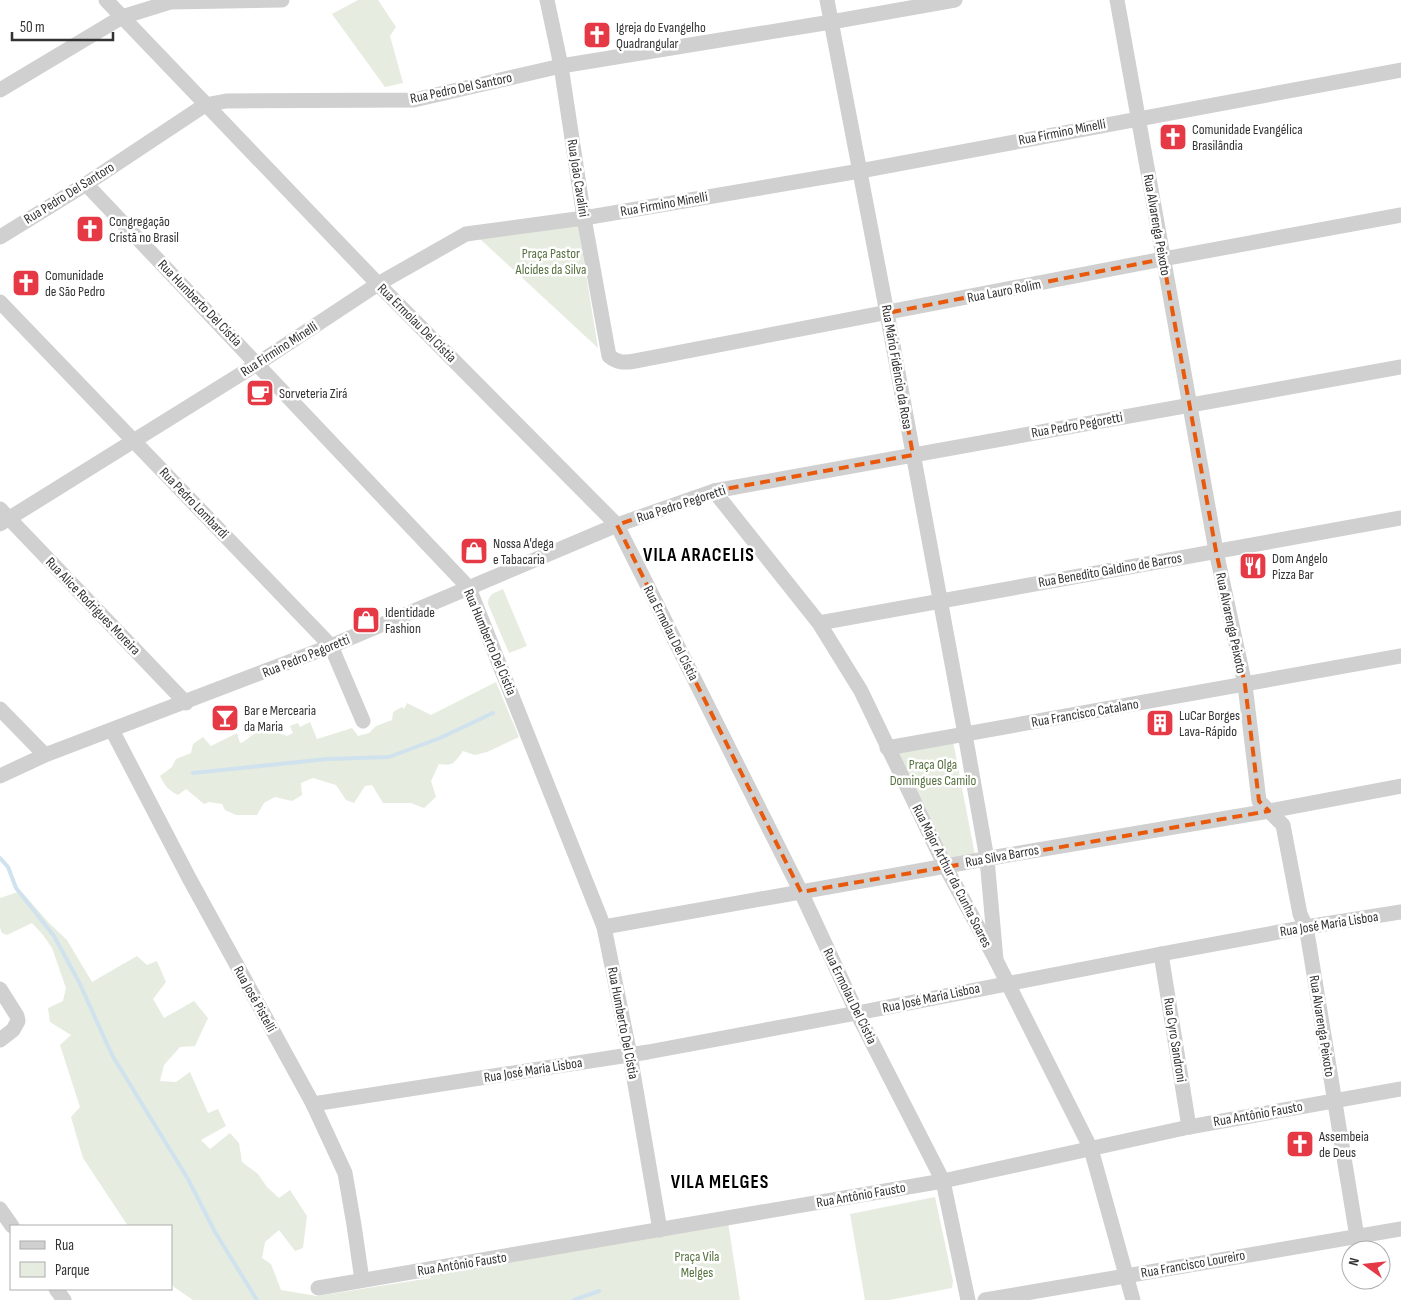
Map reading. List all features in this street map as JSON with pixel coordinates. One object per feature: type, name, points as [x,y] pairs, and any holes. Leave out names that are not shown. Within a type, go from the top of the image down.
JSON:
[{"type":"street","name":"Rua Ermolau Del Cístia","points":[[106,0],[378,284],[617,525],[801,892],[857,1013],[943,1181],[968,1300]]},
{"type":"street","points":[[0,90],[122,17],[170,2],[282,0]]},
{"type":"street","name":"Rua João Cavalini","points":[[547,0],[561,66],[584,218],[609,356]]},
{"type":"street","name":"Rua Mário Fidêncio da Rosa","points":[[827,0],[965,734]]},
{"type":"street","name":"Rua Pedro Del Santoro","points":[[0,237],[86,184],[205,105],[226,101],[414,100],[561,66],[955,0]]},
{"type":"street","name":"Rua Alvarenga Peixoto","points":[[1117,0],[1216,551],[1244,685],[1259,801],[1283,825],[1300,914],[1306,927],[1356,1237]]},
{"type":"street","name":"Rua Firmino Minelli","points":[[3,517],[257,364],[378,284],[466,234],[584,218],[860,171],[1401,70]]},
{"type":"street","name":"Rua Humberto Del Cístia","points":[[86,184],[469,588],[604,927],[630,1055],[660,1230]]},
{"type":"street","name":"Rua Lauro Rolim","points":[[609,356],[622,363],[635,362],[1401,215]]},
{"type":"street","name":"Rua Pedro Lombardi","points":[[0,302],[331,646],[363,721]]},
{"type":"street","name":"Rua Pedro Pegoretti","points":[[0,776],[45,756],[331,646],[617,525],[714,491],[1401,367]]},
{"type":"street","name":"Rua Major Arthur da Cunha Soares","points":[[714,491],[819,623],[861,690],[887,748],[945,866],[996,960],[1091,1149],[1133,1300]]},
{"type":"street","name":"Rua Alice Rodrigues Moreira","points":[[3,517],[186,702]]},
{"type":"street","name":"Rua Benedito Galdino de Barros","points":[[819,623],[1401,518]]},
{"type":"street","name":"Rua Francisco Catalano","points":[[887,748],[1401,656]]},
{"type":"street","points":[[0,709],[45,756]]},
{"type":"street","name":"Rua José Pistelli","points":[[112,730],[189,878],[313,1104],[345,1173],[362,1280]]},
{"type":"street","name":"Rua Major Arthur da Cunha Soares","points":[[965,734],[987,859],[996,960]]},
{"type":"street","name":"Rua Silva Barros","points":[[604,927],[1269,811],[1401,786]]},
{"type":"street","name":"Rua José Maria Lisboa","points":[[313,1104],[630,1055],[1306,927],[1401,912]]},
{"type":"street","name":"Rua Cyro Sandroni","points":[[1161,954],[1189,1127]]},
{"type":"street","points":[[0,989],[17,1016],[18,1021],[13,1030],[0,1040]]},
{"type":"street","name":"Rua Antônio Fausto","points":[[318,1288],[943,1181],[1189,1127],[1401,1089]]},
{"type":"street","points":[[0,1209],[11,1225]]},
{"type":"street","name":"Rua Francisco Loureiro","points":[[985,1300],[1401,1229]]},
{"type":"highlighted area","points":[[1163,259],[1216,551],[1245,685],[1259,801],[1269,811],[801,892],[617,525],[714,491],[913,455],[887,313]]},
{"type":"green space","points":[[358,0],[378,0],[396,27],[390,36],[403,83],[385,87],[332,14]]},
{"type":"green space","name":"Praça Pastor Alcides da Silva","points":[[578,225],[598,348],[480,239]]},
{"type":"green space","points":[[503,589],[527,646],[509,653],[488,604],[490,596]]},
{"type":"green space","points":[[496,682],[519,737],[487,752],[475,755],[463,751],[453,763],[439,764],[431,781],[436,797],[424,808],[411,803],[383,803],[372,785],[365,786],[354,803],[346,800],[336,785],[313,778],[301,783],[302,795],[292,801],[275,797],[264,803],[257,815],[236,815],[225,810],[222,804],[209,802],[204,804],[186,789],[178,795],[167,787],[160,776],[172,767],[176,759],[191,753],[193,744],[203,737],[211,746],[237,733],[240,743],[262,731],[275,732],[287,736],[293,733],[290,726],[298,723],[300,727],[310,722],[317,739],[352,728],[358,736],[369,733],[376,726],[392,720],[393,712],[402,707],[404,709],[407,703],[431,715]]},
{"type":"green space","name":"Praça Olga Domingues Camilo","points":[[953,741],[975,855],[944,862],[896,754]]},
{"type":"green space","name":"Praça Vila Melges","points":[[21,891],[67,940],[92,982],[137,956],[147,965],[157,961],[166,982],[153,999],[164,1018],[194,1001],[208,1018],[195,1046],[180,1047],[164,1065],[160,1081],[176,1082],[190,1072],[208,1113],[218,1109],[226,1126],[201,1140],[210,1149],[230,1133],[239,1143],[242,1162],[258,1174],[267,1187],[279,1198],[290,1190],[307,1216],[303,1248],[295,1251],[279,1230],[265,1242],[262,1258],[271,1264],[281,1290],[317,1296],[431,1278],[429,1273],[728,1222],[740,1300],[193,1300],[172,1284],[172,1225],[127,1225],[83,1158],[71,1117],[80,1107],[60,1045],[71,1035],[50,1022],[48,1008],[63,1001],[66,988],[52,948],[32,923],[7,935],[2,933],[0,928],[0,898]]},
{"type":"green space","points":[[935,1197],[953,1281],[952,1288],[889,1300],[865,1300],[850,1214]]},
{"type":"waterway","points":[[193,773],[327,759],[389,757],[440,738],[493,713]]},
{"type":"waterway","points":[[0,858],[8,867],[16,888],[54,936],[79,982],[112,1055],[188,1179],[215,1232],[257,1300]]},
{"type":"waterway","points":[[574,1300],[599,1291]]},
{"type":"place","name":"Igreja do Evangelho Quadrangular","points":[[597,35]]},
{"type":"place","name":"Comunidade Evangélica Brasilândia","points":[[1173,137]]},
{"type":"place","name":"Congregação Cristã no Brasil","points":[[90,229]]},
{"type":"place","name":"Comunidade de São Pedro","points":[[26,283]]},
{"type":"place","name":"Sorveteria Zirá","points":[[260,393]]},
{"type":"place","name":"Nossa A'dega e Tabacaria","points":[[474,551]]},
{"type":"place","name":"Dom Angelo Pizza Bar","points":[[1253,566]]},
{"type":"place","name":"Identidade Fashion","points":[[366,620]]},
{"type":"place","name":"Bar e Mercearia da Maria","points":[[225,718]]},
{"type":"place","name":"LuCar Borges Lava-Rápido","points":[[1160,723]]},
{"type":"place","name":"Assembeia de Deus","points":[[1300,1144]]},
{"type":"district","name":"VILA ARACELIS","points":[[699,555]]},
{"type":"district","name":"VILA MELGES","points":[[720,1182]]}]
